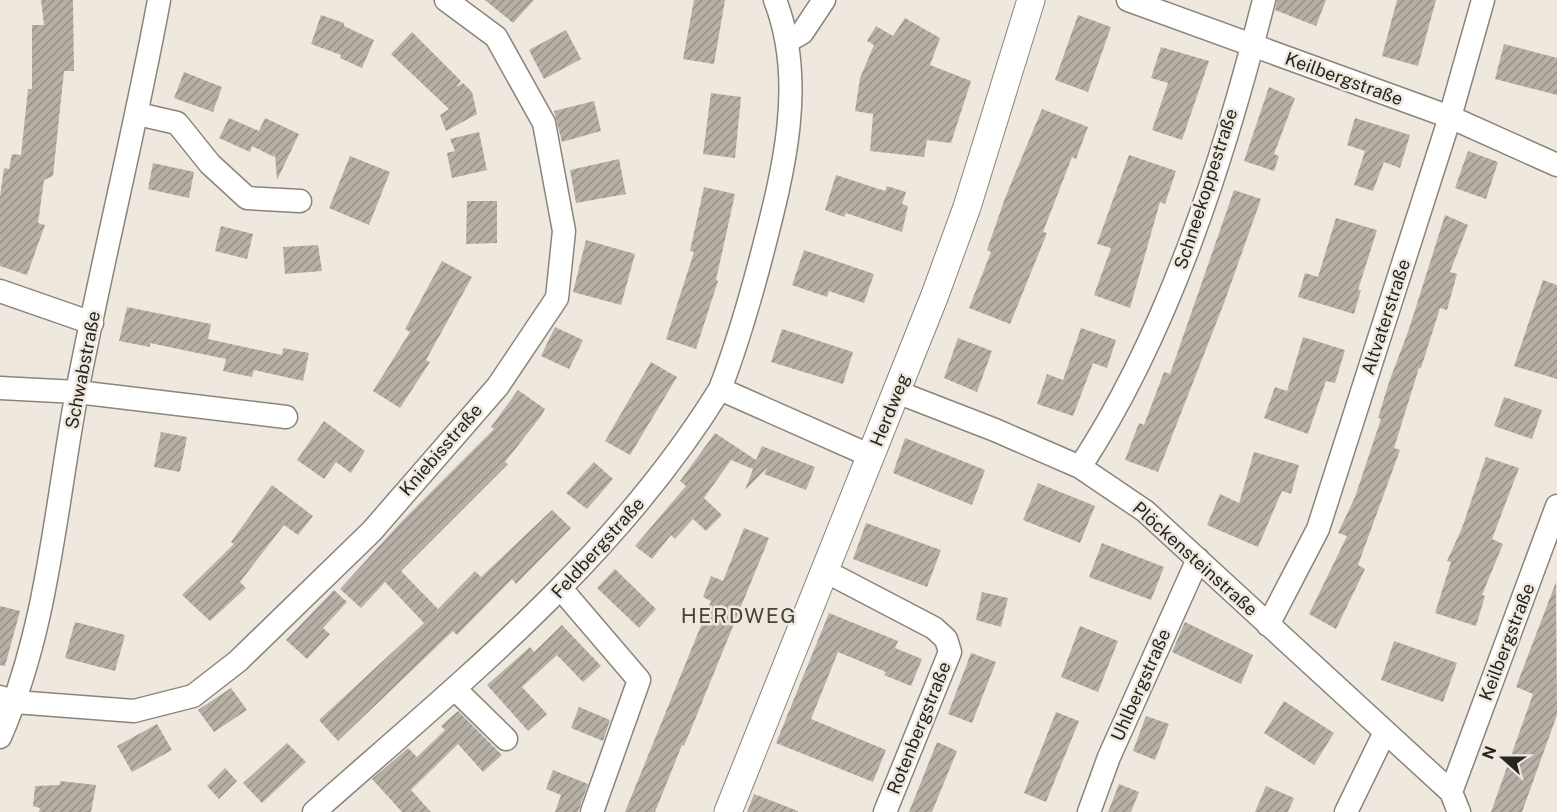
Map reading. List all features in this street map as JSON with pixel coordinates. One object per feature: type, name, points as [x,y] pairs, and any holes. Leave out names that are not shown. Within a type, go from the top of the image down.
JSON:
[{"type":"street","name":"Schwabstraße","points":[[0,737],[8,699],[43,608],[77,392],[138,114],[159,0]]},
{"type":"street","name":"Kniebisstraße","points":[[8,699],[134,711],[193,696],[238,661],[372,531],[498,386],[557,298],[564,231],[544,123],[496,37],[446,0]]},
{"type":"street","name":"Feldbergstraße","points":[[314,812],[455,689],[562,590],[643,500],[697,426],[720,389],[739,340],[779,190],[787,147],[790,96],[788,41],[775,0]]},
{"type":"street","points":[[788,41],[802,33],[824,0]]},
{"type":"street","name":"Herdweg","points":[[728,812],[897,392],[967,207],[1031,0]]},
{"type":"street","name":"Keilbergstraße","points":[[1128,0],[1450,117],[1557,165]]},
{"type":"street","name":"Schneekoppestraße","points":[[1080,467],[1111,421],[1186,257],[1253,46],[1264,0]]},
{"type":"street","name":"Altvaterstraße","points":[[1268,625],[1318,529],[1450,117],[1483,0]]},
{"type":"street","points":[[138,114],[177,123],[210,164],[247,198],[300,201]]},
{"type":"street","points":[[0,291],[92,323]]},
{"type":"street","points":[[0,388],[77,392],[286,417]]},
{"type":"street","points":[[720,389],[871,456]]},
{"type":"street","name":"Plöckensteinstraße","points":[[897,392],[995,430],[1080,467],[1144,511],[1385,732],[1455,802]]},
{"type":"street","name":"Keilbergstraße","points":[[1455,802],[1557,506]]},
{"type":"street","name":"Uhlbergstraße","points":[[1089,812],[1109,757],[1198,559]]},
{"type":"street","name":"Rotenbergstraße","points":[[825,571],[934,628],[946,639],[950,652],[885,812]]},
{"type":"street","points":[[562,590],[639,680],[592,812]]},
{"type":"street","points":[[455,689],[506,740]]},
{"type":"street","points":[[1346,812],[1385,732]]},
{"type":"building","points":[[41,0],[73,0],[74,71],[64,71],[53,176],[44,180],[38,223],[45,225],[27,275],[0,266],[0,197],[4,168],[9,169],[12,154],[21,155],[28,89],[32,89],[32,25],[44,25]]},
{"type":"building","points":[[485,0],[534,0],[513,23]]},
{"type":"building","points":[[694,0],[725,0],[714,64],[683,59]]},
{"type":"building","points":[[1277,0],[1326,0],[1316,26],[1275,10]]},
{"type":"building","points":[[1397,0],[1436,0],[1418,66],[1382,56]]},
{"type":"building","points":[[321,15],[344,23],[344,26],[374,40],[362,68],[340,58],[341,55],[311,44]]},
{"type":"building","points":[[1078,15],[1111,27],[1088,92],[1055,80]]},
{"type":"building","points":[[905,18],[940,38],[930,65],[971,81],[951,143],[927,140],[924,157],[870,151],[873,114],[855,111],[860,78],[874,45],[867,41],[876,26],[893,36]]},
{"type":"building","points":[[566,30],[581,59],[544,79],[529,50]]},
{"type":"building","points":[[412,32],[461,81],[456,87],[463,83],[472,92],[477,114],[446,131],[440,115],[449,109],[391,54]]},
{"type":"building","points":[[1504,44],[1557,58],[1557,95],[1495,79]]},
{"type":"building","points":[[1161,47],[1209,61],[1182,140],[1152,130],[1168,83],[1151,78]]},
{"type":"building","points":[[184,72],[222,87],[213,112],[174,98]]},
{"type":"building","points":[[1269,87],[1295,98],[1274,154],[1279,156],[1274,171],[1244,161]]},
{"type":"building","points":[[711,93],[741,97],[735,158],[703,154]]},
{"type":"building","points":[[594,101],[601,131],[562,142],[554,111]]},
{"type":"building","points":[[1042,109],[1088,127],[1076,159],[1072,157],[1043,232],[1047,233],[1010,324],[969,308],[991,252],[987,250],[1005,198]]},
{"type":"building","points":[[229,118],[259,131],[265,118],[299,134],[277,180],[275,154],[274,157],[252,146],[250,152],[219,138]]},
{"type":"building","points":[[1355,118],[1410,135],[1400,168],[1384,162],[1373,191],[1354,185],[1365,151],[1347,145]]},
{"type":"building","points":[[479,132],[487,170],[452,178],[447,153],[455,151],[450,139]]},
{"type":"building","points":[[1468,151],[1498,162],[1486,199],[1455,188]]},
{"type":"building","points":[[1129,155],[1176,171],[1165,204],[1160,202],[1130,308],[1094,295],[1111,248],[1097,244]]},
{"type":"building","points":[[350,156],[390,172],[369,225],[329,208]]},
{"type":"building","points":[[619,159],[626,194],[576,203],[570,170]]},
{"type":"building","points":[[153,163],[194,172],[189,198],[148,189]]},
{"type":"building","points":[[836,175],[885,191],[887,186],[906,192],[902,204],[908,206],[902,232],[846,213],[844,217],[825,210]]},
{"type":"building","points":[[704,187],[735,194],[716,280],[718,281],[696,349],[666,339],[694,252],[690,251]]},
{"type":"building","points":[[1234,190],[1261,199],[1224,303],[1158,472],[1125,460],[1139,423],[1144,425],[1164,372],[1170,374]]},
{"type":"building","points":[[467,201],[497,201],[497,243],[466,244]]},
{"type":"building","points":[[1445,215],[1468,225],[1450,272],[1457,274],[1447,310],[1440,308],[1394,448],[1400,450],[1358,565],[1365,569],[1336,629],[1309,614],[1347,536],[1338,533],[1355,497],[1381,419],[1378,418],[1389,382],[1409,329]]},
{"type":"building","points":[[1336,218],[1377,230],[1358,290],[1361,290],[1354,314],[1298,297],[1305,273],[1318,277]]},
{"type":"building","points":[[221,226],[253,234],[247,259],[215,251]]},
{"type":"building","points":[[586,240],[635,254],[621,305],[573,292]]},
{"type":"building","points":[[318,245],[322,271],[285,274],[283,247]]},
{"type":"building","points":[[804,250],[874,274],[864,303],[829,291],[827,297],[792,285]]},
{"type":"building","points":[[442,261],[472,277],[426,360],[430,362],[400,408],[373,391],[410,332],[405,329]]},
{"type":"building","points":[[1543,280],[1557,285],[1557,379],[1514,366]]},
{"type":"building","points":[[127,307],[211,324],[208,339],[282,355],[283,348],[309,353],[303,381],[254,370],[252,377],[223,371],[226,359],[150,343],[150,347],[119,341]]},
{"type":"building","points":[[555,327],[583,340],[569,369],[541,356]]},
{"type":"building","points":[[1081,328],[1116,340],[1107,368],[1093,363],[1073,416],[1037,404],[1047,374],[1063,380]]},
{"type":"building","points":[[782,329],[853,352],[843,384],[771,362]]},
{"type":"building","points":[[1303,337],[1345,350],[1335,383],[1326,381],[1308,434],[1264,418],[1275,387],[1287,391]]},
{"type":"building","points":[[958,338],[992,351],[977,392],[944,378]]},
{"type":"building","points":[[651,362],[677,377],[630,455],[605,441]]},
{"type":"building","points":[[518,390],[545,409],[541,416],[505,462],[508,464],[401,571],[438,609],[475,571],[481,577],[552,510],[571,528],[516,584],[512,579],[457,635],[453,631],[338,741],[319,720],[424,623],[385,582],[361,608],[340,589],[402,521],[494,429],[491,427]]},
{"type":"building","points":[[1504,397],[1542,410],[1532,439],[1494,426]]},
{"type":"building","points":[[324,421],[365,451],[351,473],[336,462],[324,479],[297,460]]},
{"type":"building","points":[[161,432],[187,437],[180,472],[154,467]]},
{"type":"building","points":[[715,433],[756,460],[762,446],[815,467],[806,490],[764,474],[767,468],[745,490],[753,469],[731,460],[704,498],[722,515],[706,531],[693,519],[675,539],[671,535],[652,559],[635,546],[686,486],[680,481]]},
{"type":"building","points":[[905,438],[985,470],[972,505],[893,473]]},
{"type":"building","points":[[1254,452],[1299,465],[1291,494],[1282,491],[1258,547],[1207,525],[1220,494],[1239,503]]},
{"type":"building","points":[[1486,457],[1519,468],[1492,539],[1503,544],[1482,595],[1485,596],[1476,626],[1435,613],[1451,562],[1447,561],[1462,528]]},
{"type":"building","points":[[594,462],[613,479],[587,509],[566,493]]},
{"type":"building","points":[[1038,483],[1095,506],[1080,543],[1023,520]]},
{"type":"building","points":[[272,485],[313,516],[298,535],[284,525],[240,582],[246,588],[210,621],[182,595],[234,544],[231,542]]},
{"type":"building","points":[[866,523],[941,550],[927,587],[853,559]]},
{"type":"building","points":[[744,528],[769,538],[684,746],[682,745],[655,812],[625,812],[711,601],[703,597],[711,576],[723,581]]},
{"type":"building","points":[[1102,543],[1164,567],[1151,600],[1089,577]]},
{"type":"building","points":[[615,569],[656,609],[639,628],[597,588]]},
{"type":"building","points":[[1556,582],[1557,715],[1522,812],[1491,812],[1533,694],[1516,687]]},
{"type":"building","points":[[334,590],[347,602],[323,628],[330,634],[307,659],[286,640]]},
{"type":"building","points":[[982,592],[1008,598],[1001,627],[976,620]]},
{"type":"building","points":[[0,606],[20,611],[5,666],[0,665]]},
{"type":"building","points":[[829,613],[898,641],[895,648],[922,659],[911,686],[884,675],[886,672],[838,652],[811,719],[886,750],[873,782],[776,743]]},
{"type":"building","points":[[75,622],[125,635],[115,671],[65,658]]},
{"type":"building","points":[[1185,622],[1253,655],[1241,684],[1172,652]]},
{"type":"building","points":[[562,625],[601,666],[583,682],[557,655],[522,687],[547,714],[528,731],[487,685],[530,647],[534,652]]},
{"type":"building","points":[[1080,626],[1118,641],[1098,692],[1061,677]]},
{"type":"building","points":[[1394,641],[1457,663],[1443,702],[1381,680]]},
{"type":"building","points":[[971,653],[996,662],[972,723],[948,714]]},
{"type":"building","points":[[231,688],[247,710],[214,732],[198,710]]},
{"type":"building","points":[[1284,701],[1334,733],[1314,765],[1264,733]]},
{"type":"building","points":[[579,707],[610,720],[603,741],[571,728]]},
{"type":"building","points":[[458,711],[502,755],[483,772],[458,744],[411,790],[431,812],[402,812],[372,779],[408,748],[417,757],[445,730],[441,726]]},
{"type":"building","points":[[1056,712],[1079,721],[1046,802],[1024,793]]},
{"type":"building","points":[[1146,716],[1169,724],[1155,760],[1133,751]]},
{"type":"building","points":[[157,724],[172,750],[132,772],[117,746]]},
{"type":"building","points":[[937,742],[957,751],[932,812],[909,812]]},
{"type":"building","points":[[287,743],[306,762],[262,803],[243,783]]},
{"type":"building","points":[[225,768],[237,781],[219,799],[207,786]]},
{"type":"building","points":[[553,770],[588,784],[578,812],[555,812],[561,795],[546,789]]},
{"type":"building","points":[[60,781],[96,785],[91,812],[39,812],[40,808],[33,806],[35,786],[60,785]]},
{"type":"building","points":[[1119,784],[1139,792],[1131,812],[1108,812]]},
{"type":"building","points":[[1266,786],[1294,798],[1288,812],[1255,812]]},
{"type":"building","points":[[754,794],[798,811],[798,812],[747,812]]},
{"type":"district","name":"HERDWEG","points":[[739,616]]}]
